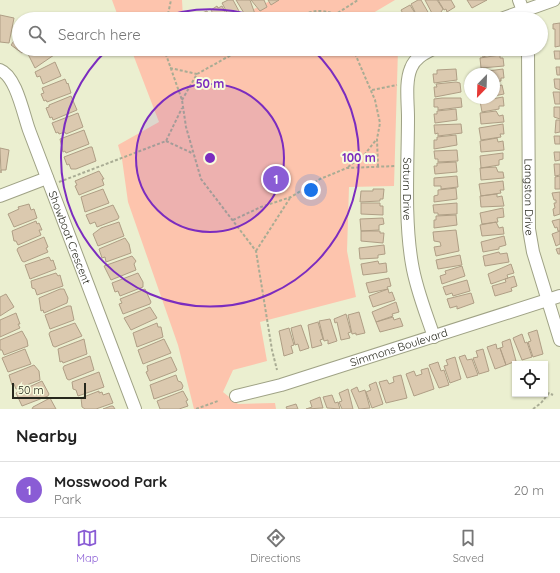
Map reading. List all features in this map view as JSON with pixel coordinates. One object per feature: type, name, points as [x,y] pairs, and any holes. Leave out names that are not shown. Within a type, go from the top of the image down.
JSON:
[{"type":"street","points":[[519,0],[525,12]]},
{"type":"street","points":[[532,12],[554,0]]},
{"type":"street","name":"Saturn Drive","points":[[419,56],[410,69],[408,84],[409,238],[412,264],[434,337]]},
{"type":"street","name":"Langston Drive","points":[[528,56],[529,229],[532,252],[560,340]]},
{"type":"street","name":"Showboat Crescent","points":[[0,70],[6,72],[14,82],[19,103],[53,180],[135,409]]},
{"type":"street","points":[[0,196],[53,180]]},
{"type":"street","name":"Simmons Boulevard","points":[[236,396],[282,384],[560,296]]},
{"type":"path","points":[[168,12],[171,0]]},
{"type":"path","points":[[339,12],[358,0]]},
{"type":"path","points":[[313,12],[321,10],[328,12]]},
{"type":"path","points":[[166,56],[182,100],[192,153],[201,179],[256,251],[272,350],[278,370]]},
{"type":"path","points":[[182,100],[197,74],[229,56]]},
{"type":"path","points":[[357,56],[372,90],[380,123],[377,139],[378,167]]},
{"type":"path","points":[[170,68],[197,74]]},
{"type":"path","points":[[372,90],[408,84]]},
{"type":"path","points":[[166,141],[183,106]]},
{"type":"path","points":[[233,220],[261,207],[291,197],[320,179],[347,168],[365,154],[377,139]]},
{"type":"path","points":[[53,180],[166,141],[192,153]]},
{"type":"path","points":[[347,168],[408,166]]},
{"type":"path","points":[[256,251],[291,197]]},
{"type":"path","points":[[533,409],[541,403],[549,393],[553,394]]},
{"type":"path","points":[[196,409],[218,401]]},
{"type":"shaded area","points":[[112,0],[182,0],[183,12],[116,12]]},
{"type":"shaded area","points":[[272,0],[395,0],[375,12],[248,12]]},
{"type":"shaded area","points":[[134,56],[398,56],[394,186],[349,187],[347,251],[356,297],[260,322],[267,361],[233,370],[223,392],[238,404],[275,403],[276,409],[194,409],[178,345],[128,202],[122,159],[118,145],[159,122]]},
{"type":"building","points":[[228,0],[233,0],[239,12],[227,12],[222,3]]},
{"type":"building","points":[[236,0],[250,0],[254,12],[243,12]]},
{"type":"building","points":[[251,0],[264,0],[267,7],[260,11]]},
{"type":"building","points":[[268,0],[279,0],[271,5]]},
{"type":"building","points":[[421,0],[428,12],[415,12],[411,4]]},
{"type":"building","points":[[425,0],[437,0],[443,9],[441,12],[431,12]]},
{"type":"building","points":[[438,0],[451,0],[455,7],[447,12]]},
{"type":"building","points":[[467,0],[487,0],[472,8]]},
{"type":"building","points":[[410,5],[414,12],[402,12],[401,10]]},
{"type":"building","points":[[217,6],[218,8],[222,6],[225,12],[212,12],[211,10]]},
{"type":"building","points":[[0,15],[12,18],[12,28],[9,43],[0,42]]},
{"type":"building","points":[[560,23],[560,46],[555,47],[555,29],[553,29],[553,24]]},
{"type":"building","points":[[554,51],[560,51],[560,59],[555,59]]},
{"type":"building","points":[[29,56],[53,56],[35,68]]},
{"type":"building","points":[[500,56],[500,58],[503,58],[504,66],[481,68],[480,58]]},
{"type":"building","points":[[55,62],[61,76],[43,84],[40,76],[37,77],[35,72]]},
{"type":"building","points":[[556,67],[560,67],[560,75],[557,75]]},
{"type":"building","points":[[456,69],[457,80],[434,83],[433,74],[437,74],[437,70]]},
{"type":"building","points":[[500,69],[503,69],[504,78],[501,78],[500,81]]},
{"type":"building","points":[[65,79],[71,93],[47,102],[46,100],[44,101],[41,94],[44,93],[42,88]]},
{"type":"building","points":[[554,79],[560,79],[560,90],[555,88]]},
{"type":"building","points":[[460,83],[461,92],[435,97],[434,87],[437,87],[436,84]]},
{"type":"building","points":[[500,85],[502,85],[504,94],[500,95]]},
{"type":"building","points":[[553,92],[560,92],[560,104],[555,104]]},
{"type":"building","points":[[71,96],[77,110],[53,120],[52,117],[50,118],[46,108],[49,107],[49,105]]},
{"type":"building","points":[[503,97],[504,106],[499,106],[499,109],[482,112],[481,104],[500,104],[500,98]]},
{"type":"building","points":[[461,98],[462,107],[438,110],[438,107],[434,107],[434,99]]},
{"type":"building","points":[[554,107],[560,107],[560,119],[554,117]]},
{"type":"building","points":[[456,109],[457,120],[435,123],[434,114],[437,114],[437,111]]},
{"type":"building","points":[[496,111],[499,116],[503,115],[504,122],[481,124],[480,113]]},
{"type":"building","points":[[78,113],[83,127],[66,134],[65,132],[59,134],[58,132],[56,133],[52,123]]},
{"type":"building","points":[[556,120],[560,120],[560,132],[555,133]]},
{"type":"building","points":[[461,124],[462,133],[438,136],[438,133],[435,134],[434,125]]},
{"type":"building","points":[[503,124],[504,134],[500,134],[501,137],[481,140],[479,128]]},
{"type":"building","points":[[84,130],[89,144],[66,153],[65,151],[63,152],[60,139]]},
{"type":"building","points":[[456,135],[457,145],[434,149],[434,140],[437,140],[437,137]]},
{"type":"building","points":[[554,136],[560,136],[560,144],[555,144]]},
{"type":"building","points":[[497,138],[498,142],[503,141],[504,150],[481,152],[480,141]]},
{"type":"building","points":[[92,147],[96,161],[76,169],[71,169],[69,164],[67,165],[64,157]]},
{"type":"building","points":[[0,148],[9,150],[6,170],[1,170],[1,173]]},
{"type":"building","points":[[457,150],[458,161],[438,162],[438,159],[435,159],[434,151]]},
{"type":"building","points":[[554,152],[560,152],[560,160],[555,161]]},
{"type":"building","points":[[503,153],[503,159],[499,160],[499,165],[481,168],[480,156]]},
{"type":"building","points":[[456,162],[457,172],[435,174],[434,166],[437,166],[437,163]]},
{"type":"building","points":[[554,164],[560,164],[560,175],[555,176]]},
{"type":"building","points":[[496,167],[498,172],[503,172],[504,178],[481,180],[480,168]]},
{"type":"building","points":[[99,171],[104,179],[102,179],[104,185],[79,195],[75,186],[77,185],[75,181]]},
{"type":"building","points":[[457,176],[458,187],[441,189],[441,186],[434,186],[434,178]]},
{"type":"building","points":[[560,176],[560,189],[555,189],[555,177]]},
{"type":"building","points":[[503,181],[504,190],[500,190],[501,193],[481,196],[479,184]]},
{"type":"building","points":[[456,188],[457,199],[434,202],[434,196],[438,195],[438,190]]},
{"type":"building","points":[[103,189],[109,203],[85,212],[81,197]]},
{"type":"building","points":[[373,189],[384,189],[383,199],[380,199],[380,201],[360,202],[361,191],[373,191]]},
{"type":"building","points":[[560,192],[560,214],[554,216],[553,209],[555,208],[554,203],[556,203],[556,200],[554,200],[552,193]]},
{"type":"building","points":[[497,194],[497,197],[502,196],[504,206],[481,207],[480,196]]},
{"type":"building","points":[[361,203],[380,203],[380,206],[383,206],[383,215],[361,214]]},
{"type":"building","points":[[457,203],[457,214],[438,215],[438,213],[434,213],[433,205]]},
{"type":"building","points":[[29,204],[31,210],[34,209],[37,218],[14,227],[8,214],[19,209],[18,207]]},
{"type":"building","points":[[113,205],[119,217],[118,219],[97,227],[95,222],[90,224],[86,215]]},
{"type":"building","points":[[503,208],[504,217],[497,218],[498,222],[482,224],[480,213]]},
{"type":"building","points":[[456,215],[457,225],[434,228],[434,220],[436,220],[436,216]]},
{"type":"building","points":[[383,218],[384,224],[379,225],[379,230],[361,231],[360,219]]},
{"type":"building","points":[[560,219],[560,231],[558,231],[557,227],[555,228],[552,221]]},
{"type":"building","points":[[36,221],[37,224],[39,223],[42,230],[39,230],[41,235],[18,245],[16,241],[14,241],[12,231]]},
{"type":"building","points":[[119,222],[124,236],[98,246],[93,234],[101,228]]},
{"type":"building","points":[[496,222],[499,228],[503,227],[504,234],[482,236],[480,225]]},
{"type":"building","points":[[456,230],[459,251],[436,256],[434,247],[441,246],[440,242],[434,241],[433,232]]},
{"type":"building","points":[[361,231],[380,231],[380,233],[384,233],[383,243],[361,241]]},
{"type":"building","points":[[560,231],[560,244],[556,246],[552,234]]},
{"type":"building","points":[[504,236],[506,245],[499,247],[499,249],[483,252],[481,242]]},
{"type":"building","points":[[44,237],[48,247],[46,248],[48,252],[24,262],[22,261],[17,250],[18,248]]},
{"type":"building","points":[[125,238],[129,244],[131,253],[106,262],[105,257],[102,258],[99,249]]},
{"type":"building","points":[[384,245],[385,254],[378,255],[378,258],[360,259],[359,248]]},
{"type":"building","points":[[560,248],[560,254],[558,254],[556,249]]},
{"type":"building","points":[[499,252],[500,254],[507,253],[509,262],[485,266],[483,256]]},
{"type":"building","points":[[460,255],[462,265],[438,269],[436,260]]},
{"type":"building","points":[[132,256],[136,261],[134,264],[136,270],[111,280],[104,266]]},
{"type":"building","points":[[49,257],[51,261],[53,260],[56,269],[30,279],[25,265]]},
{"type":"building","points":[[378,261],[379,264],[386,263],[387,272],[363,275],[361,264]]},
{"type":"building","points":[[511,264],[514,273],[507,275],[508,278],[491,284],[488,274]]},
{"type":"building","points":[[462,266],[465,276],[442,284],[440,276],[446,274],[445,271]]},
{"type":"building","points":[[56,273],[58,276],[60,275],[63,286],[37,295],[35,289],[32,288],[31,281]]},
{"type":"building","points":[[138,273],[143,282],[143,287],[120,296],[118,291],[115,292],[112,283]]},
{"type":"building","points":[[514,276],[517,286],[511,288],[512,291],[495,296],[492,286],[506,282],[505,279]]},
{"type":"building","points":[[389,278],[391,286],[387,287],[388,289],[369,293],[366,283]]},
{"type":"building","points":[[467,280],[470,291],[453,296],[452,293],[446,295],[443,287]]},
{"type":"building","points":[[60,289],[64,289],[68,298],[67,303],[44,313],[43,310],[41,311],[39,298]]},
{"type":"building","points":[[145,289],[151,302],[150,304],[123,314],[119,304],[122,303],[120,299]]},
{"type":"building","points":[[388,289],[389,293],[392,292],[395,300],[373,307],[369,296]]},
{"type":"building","points":[[471,293],[474,303],[457,309],[457,306],[450,308],[447,299]]},
{"type":"building","points":[[6,294],[14,307],[0,316],[0,297]]},
{"type":"building","points":[[396,302],[399,312],[392,314],[393,316],[376,322],[372,312]]},
{"type":"building","points":[[71,306],[74,320],[50,329],[45,315]]},
{"type":"building","points":[[150,307],[157,318],[131,330],[124,318]]},
{"type":"building","points":[[359,312],[365,333],[356,335],[356,333],[352,334],[348,315]]},
{"type":"building","points":[[16,313],[20,328],[0,337],[0,320]]},
{"type":"building","points":[[346,314],[351,332],[348,333],[350,338],[341,340],[337,322],[335,323],[334,319]]},
{"type":"building","points":[[393,317],[394,320],[400,318],[403,326],[380,332],[376,322]]},
{"type":"building","points":[[330,319],[337,341],[328,344],[328,340],[324,341],[319,321]]},
{"type":"building","points":[[318,322],[323,339],[320,340],[322,345],[312,348],[308,325]]},
{"type":"building","points":[[75,323],[82,336],[55,347],[53,346],[49,334],[50,332]]},
{"type":"building","points":[[157,323],[158,327],[161,327],[163,337],[137,347],[133,333]]},
{"type":"building","points":[[301,325],[309,348],[300,351],[298,344],[295,345],[291,328]]},
{"type":"building","points":[[289,328],[294,345],[291,346],[293,353],[284,356],[279,331]]},
{"type":"building","points":[[537,330],[543,354],[533,357],[528,342],[531,341],[528,333]]},
{"type":"building","points":[[22,331],[27,340],[28,346],[4,355],[2,350],[0,350],[0,340]]},
{"type":"building","points":[[522,334],[525,343],[527,342],[532,357],[522,360],[513,338]]},
{"type":"building","points":[[84,339],[87,354],[63,363],[62,361],[60,362],[58,349]]},
{"type":"building","points":[[164,339],[171,353],[143,364],[138,350]]},
{"type":"building","points":[[510,339],[516,361],[512,361],[512,363],[506,365],[500,348],[503,347],[502,342]]},
{"type":"building","points":[[496,344],[497,349],[500,348],[506,365],[495,369],[487,347]]},
{"type":"building","points":[[25,349],[31,364],[8,372],[2,358]]},
{"type":"building","points":[[483,349],[489,371],[479,374],[473,358],[478,357],[476,351]]},
{"type":"building","points":[[465,355],[467,360],[472,359],[478,375],[467,378],[459,357]]},
{"type":"building","points":[[90,356],[94,370],[69,380],[67,379],[63,368],[64,366]]},
{"type":"building","points":[[171,357],[177,370],[150,381],[146,372],[148,371],[147,366]]},
{"type":"building","points":[[455,357],[461,379],[450,383],[444,366],[448,365],[446,360]]},
{"type":"building","points":[[438,362],[441,371],[444,370],[449,385],[439,388],[429,365]]},
{"type":"building","points":[[34,365],[39,371],[40,380],[16,389],[14,384],[12,385],[9,375]]},
{"type":"building","points":[[428,368],[434,389],[414,396],[406,374],[414,371],[416,376],[422,374],[421,370]]},
{"type":"building","points":[[99,372],[104,387],[78,396],[76,390],[73,389],[72,382]]},
{"type":"building","points":[[176,375],[178,381],[181,382],[183,386],[182,389],[154,399],[150,385]]},
{"type":"building","points":[[401,375],[407,398],[386,403],[379,382],[387,380],[389,384],[394,382],[393,377]]},
{"type":"building","points":[[42,381],[49,394],[48,396],[22,406],[16,393]]},
{"type":"building","points":[[376,382],[383,404],[372,408],[366,392],[371,390],[369,385]]},
{"type":"building","points":[[357,387],[359,392],[365,390],[370,408],[359,409],[351,390]]},
{"type":"building","points":[[348,389],[353,409],[342,409],[339,402],[342,401],[339,393]]},
{"type":"building","points":[[99,391],[99,393],[102,392],[103,395],[109,393],[113,403],[96,409],[85,409],[82,407],[81,398]]},
{"type":"building","points":[[183,391],[188,400],[186,401],[188,406],[179,409],[160,409],[157,401]]},
{"type":"building","points":[[332,395],[335,403],[338,402],[340,409],[327,408],[323,397]]},
{"type":"building","points":[[320,397],[323,408],[306,409],[312,407],[310,401]]},
{"type":"building","points":[[50,398],[56,409],[32,409],[33,407]]},
{"type":"building","points":[[296,404],[298,409],[287,409],[286,407]]},
{"type":"building","points":[[111,406],[115,409],[103,409]]},
{"type":"place","name":"Mosswood Park","points":[[276,179]]}]
